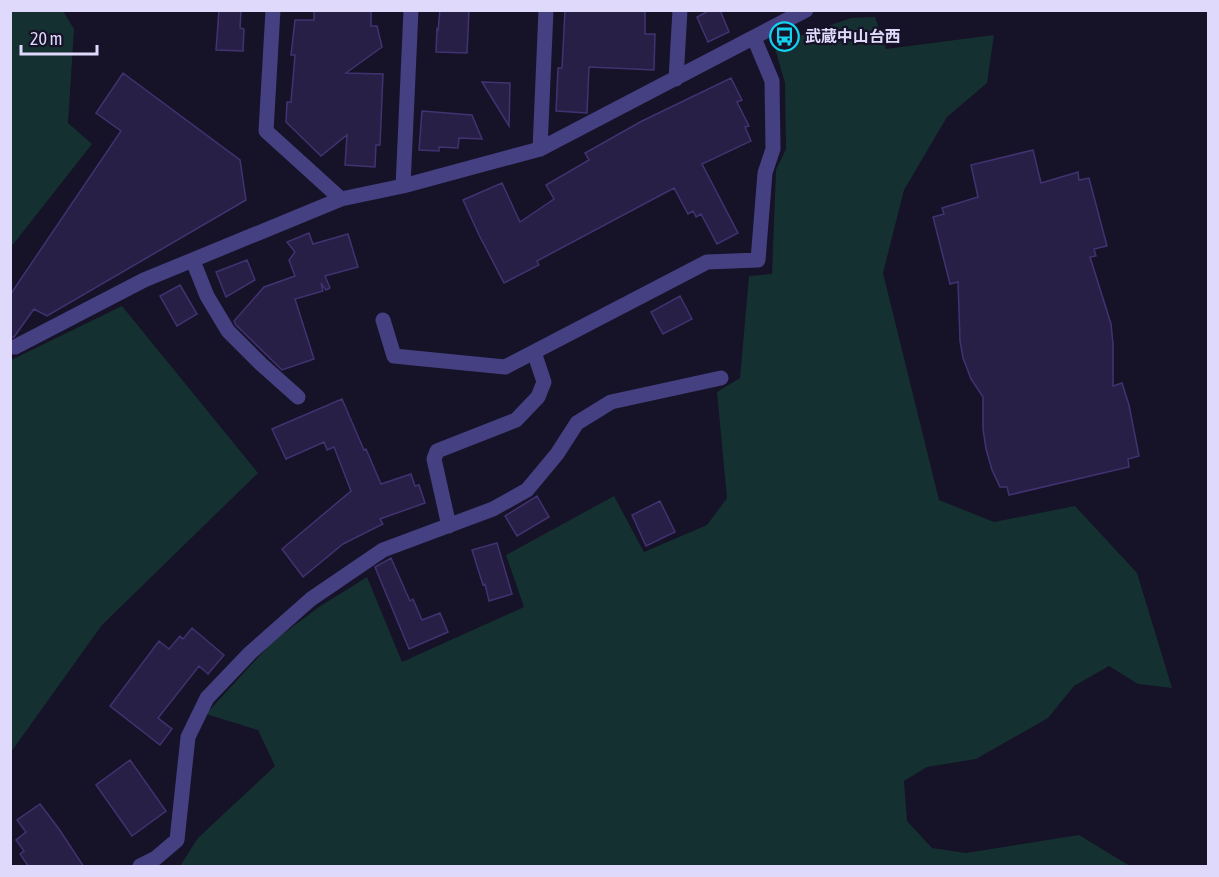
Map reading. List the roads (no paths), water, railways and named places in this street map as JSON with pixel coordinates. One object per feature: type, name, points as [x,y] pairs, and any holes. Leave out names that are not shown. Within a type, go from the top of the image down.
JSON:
[{"type":"street","points":[[273,10],[266,131],[341,199]]},
{"type":"street","points":[[403,186],[411,10]]},
{"type":"street","points":[[540,149],[546,10]]},
{"type":"street","points":[[676,79],[680,10]]},
{"type":"street","points":[[15,347],[144,280],[341,199],[403,186],[540,149],[806,10]]},
{"type":"street","points":[[383,320],[394,356],[506,367],[707,262],[758,260],[765,173],[773,149],[772,81],[754,38]]},
{"type":"street","points":[[193,261],[207,296],[228,331],[298,397]]},
{"type":"street","points":[[449,526],[435,459],[437,451],[516,420],[538,397],[544,382],[534,352]]},
{"type":"street","points":[[140,867],[156,858],[177,840],[188,737],[207,698],[250,653],[311,599],[383,550],[493,509],[527,490],[557,454],[578,423],[611,402],[721,378]]},
{"type":"place","name":"武蔵中山台西","points":[[784,36]]}]
